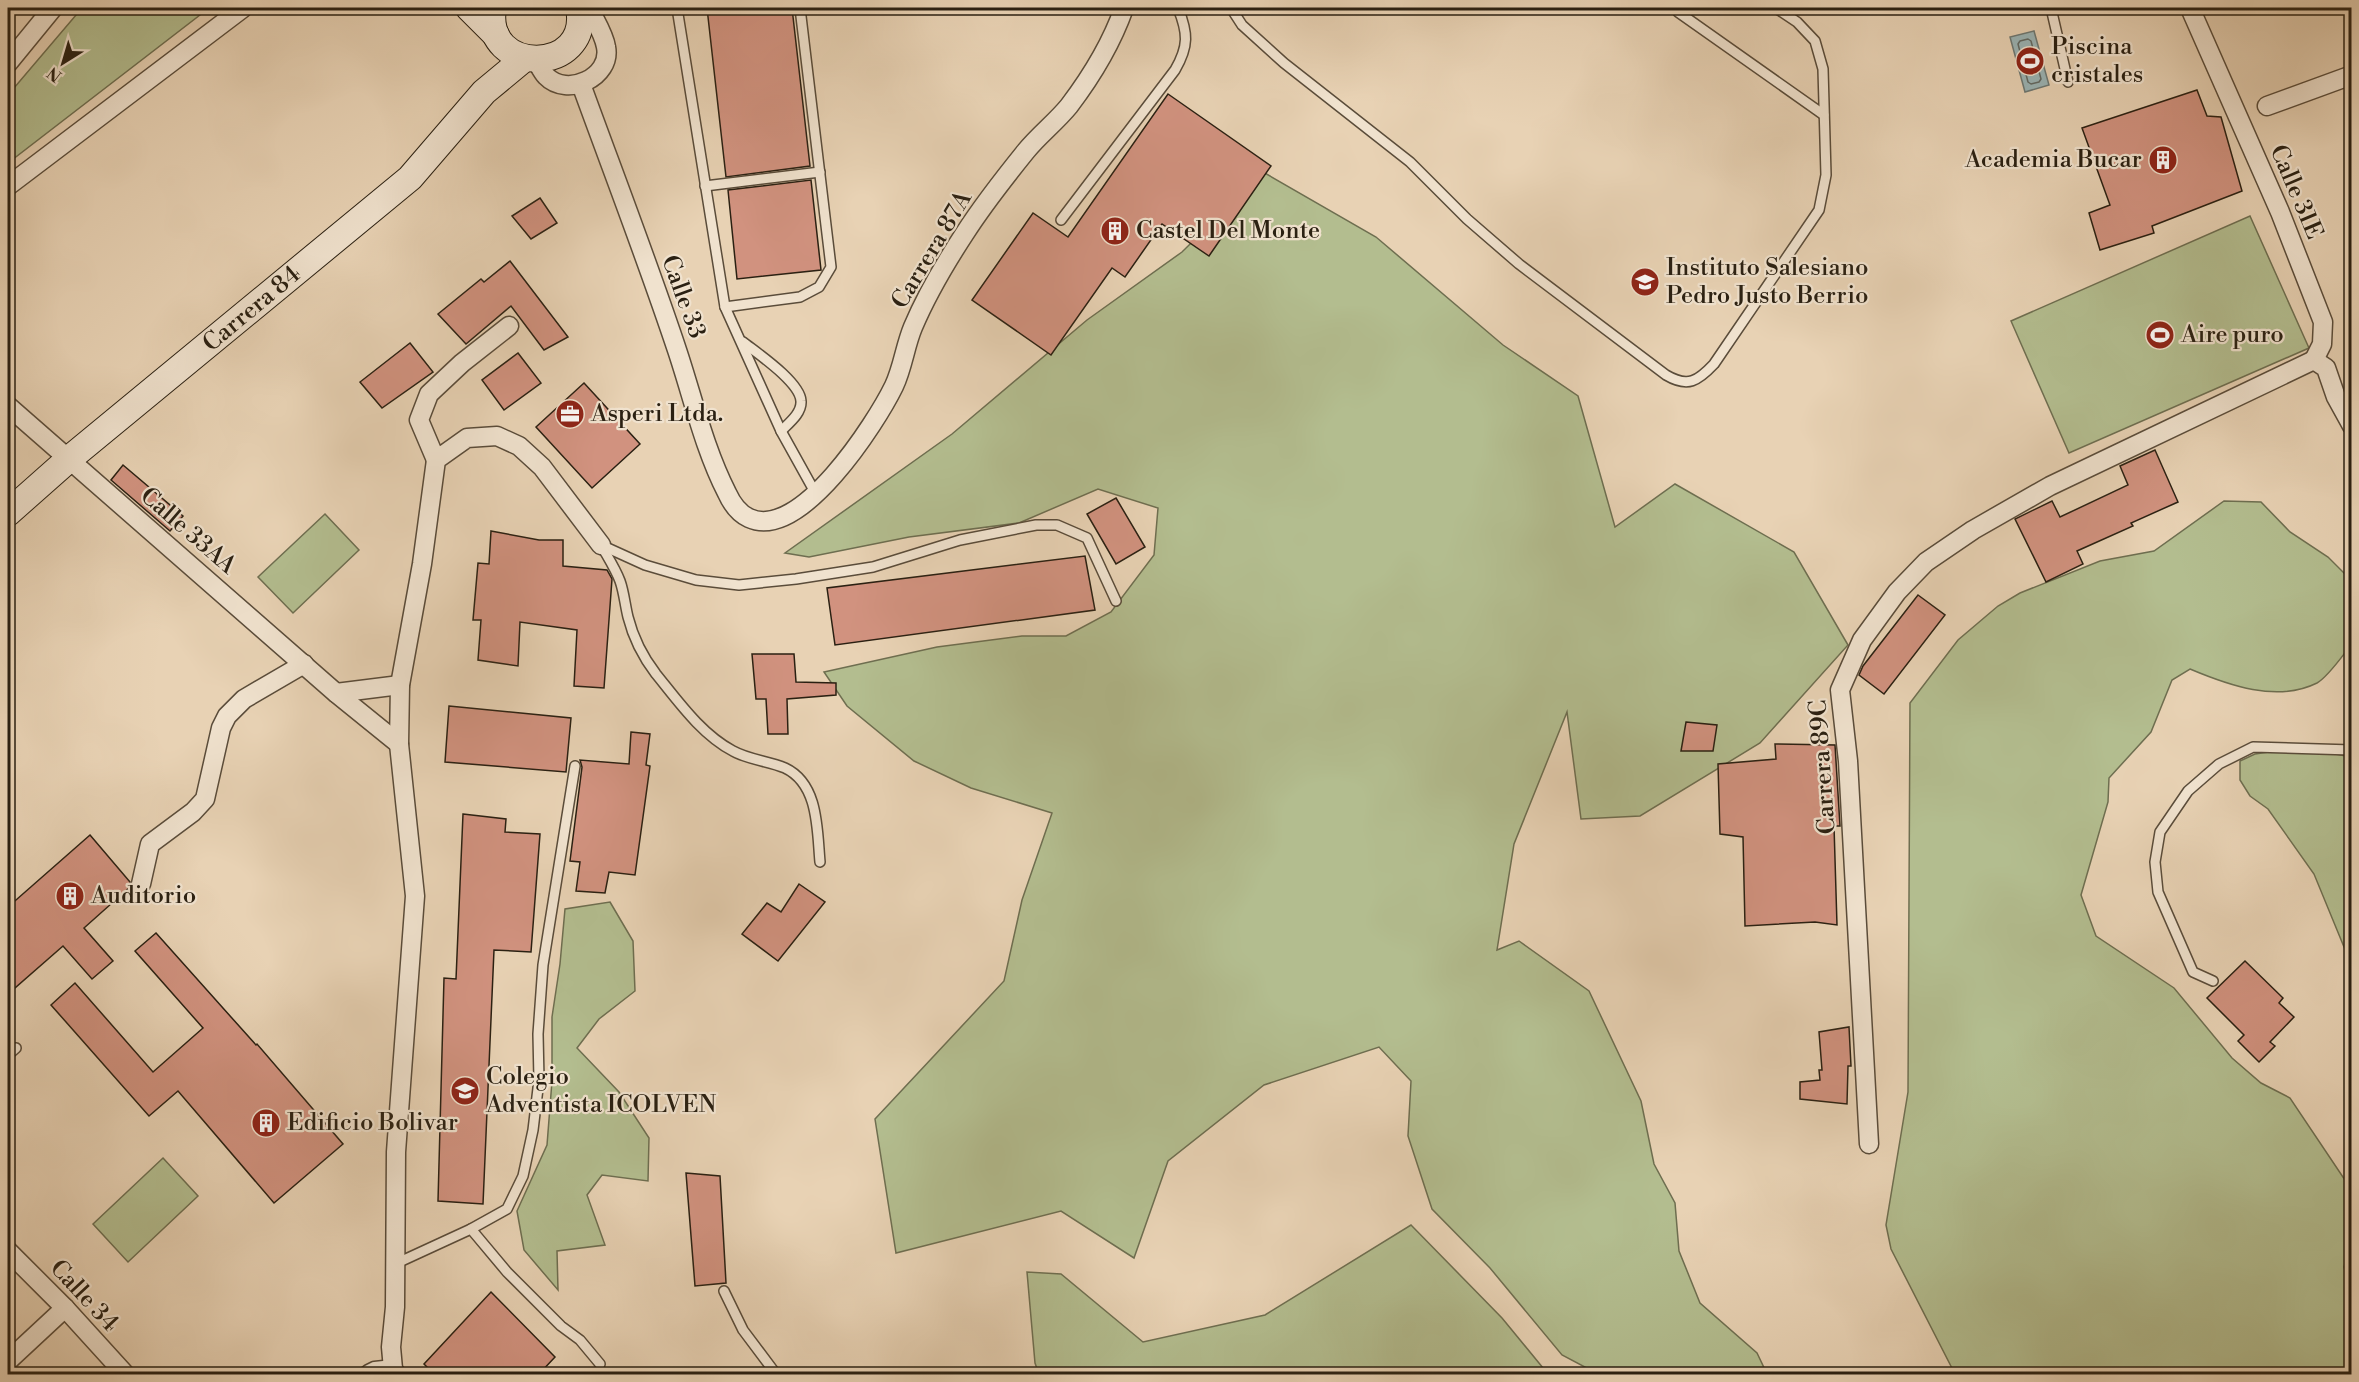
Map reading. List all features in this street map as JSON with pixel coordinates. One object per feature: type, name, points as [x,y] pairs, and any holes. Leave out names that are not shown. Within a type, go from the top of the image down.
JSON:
[{"type":"street","points":[[8,63],[53,8]]},
{"type":"street","points":[[8,186],[243,8]]},
{"type":"street","points":[[469,8],[546,77],[567,85],[581,84],[597,74],[605,57],[606,47],[584,11]]},
{"type":"street","points":[[493,8],[492,23],[515,50],[549,58],[564,49],[576,34],[584,11]]},
{"type":"street","name":"Carrera 87A","points":[[750,519],[772,520],[790,513],[816,494],[848,459],[895,384],[913,328],[938,278],[966,231],[1027,150],[1069,106],[1105,50],[1124,8]]},
{"type":"street","name":"Calle 31E","points":[[2190,8],[2280,212],[2323,322],[2322,344],[2314,360]]},
{"type":"street","name":"Carrera 84","points":[[8,513],[69,459],[410,178],[484,92],[515,50]]},
{"type":"street","points":[[2267,106],[2352,75]]},
{"type":"street","name":"Calle 33","points":[[581,84],[676,348],[706,445],[735,508],[750,519]]},
{"type":"street","points":[[369,1374],[375,1371],[394,1372],[391,1347],[395,1307],[396,1152],[415,896],[399,744],[399,685],[422,564],[436,460],[419,420],[429,394],[462,363],[509,326]]},
{"type":"street","points":[[2314,360],[2326,368],[2336,397],[2352,426]]},
{"type":"street","name":"Carrera 89C","points":[[1869,1144],[1848,761],[1840,690],[1862,640],[1897,592],[1926,562],[1973,531],[2050,486],[2314,360]]},
{"type":"street","name":"Calle 33AA","points":[[8,406],[336,693],[399,744]]},
{"type":"street","points":[[436,460],[467,438],[497,436],[519,446],[542,467],[601,544]]},
{"type":"street","points":[[141,884],[150,844],[193,812],[205,799],[221,728],[227,716],[244,699],[304,664]]},
{"type":"street","points":[[336,693],[399,685]]},
{"type":"street","name":"Calle 34","points":[[8,1251],[65,1308],[124,1374]]},
{"type":"street","points":[[8,1361],[65,1308]]},
{"type":"lane","points":[[677,8],[725,307],[771,411],[816,494]]},
{"type":"lane","points":[[725,307],[800,297],[819,287],[831,267],[800,8]]},
{"type":"lane","points":[[1061,220],[1175,70],[1185,53],[1184,22],[1178,8]]},
{"type":"lane","points":[[1231,8],[1242,25],[1284,63],[1410,162],[1467,219],[1519,264],[1676,381],[1689,382],[1700,378],[1714,364],[1819,210],[1826,175],[1822,69],[1815,41],[1797,22],[1776,8]]},
{"type":"lane","points":[[1676,8],[1678,12],[1824,115]]},
{"type":"lane","points":[[2051,8],[2068,82]]},
{"type":"lane","points":[[705,186],[820,172]]},
{"type":"lane","points":[[741,340],[783,375],[798,391],[801,402],[796,416],[781,431]]},
{"type":"lane","points":[[601,544],[645,565],[696,580],[739,585],[873,567],[960,540],[1036,525],[1057,525],[1087,538],[1116,601]]},
{"type":"lane","points":[[601,544],[619,579],[629,622],[640,649],[688,713],[710,735],[732,751],[784,768],[799,777],[811,796],[820,862]]},
{"type":"lane","points":[[2213,981],[2193,972],[2158,892],[2155,862],[2160,832],[2188,791],[2220,764],[2253,747],[2352,750]]},
{"type":"lane","points":[[395,1264],[471,1229],[507,1209],[524,1176],[539,1080],[538,1034],[543,965],[575,766]]},
{"type":"lane","points":[[8,1055],[16,1048]]},
{"type":"lane","points":[[471,1229],[507,1272],[561,1326],[580,1340],[600,1364]]},
{"type":"lane","points":[[724,1291],[743,1330],[776,1374]]},
{"type":"green space","points":[[82,8],[209,8],[8,163],[8,95]]},
{"type":"green space","points":[[1263,172],[1376,237],[1503,345],[1578,396],[1615,527],[1675,484],[1794,552],[1848,645],[1760,743],[1640,816],[1581,819],[1567,712],[1514,844],[1497,950],[1519,941],[1589,991],[1641,1101],[1654,1164],[1675,1203],[1679,1251],[1700,1303],[1757,1353],[1767,1374],[1598,1374],[1562,1355],[1490,1268],[1432,1209],[1408,1136],[1411,1081],[1379,1047],[1264,1085],[1168,1161],[1134,1258],[1061,1211],[896,1253],[875,1119],[1004,981],[1022,900],[1052,813],[971,788],[914,761],[847,706],[824,672],[937,647],[1022,636],[1066,636],[1111,612],[1154,555],[1158,508],[1098,489],[1019,523],[909,537],[809,557],[785,553],[952,434],[1087,320],[1182,252]]},
{"type":"green space","name":"Aire puro","points":[[2250,216],[2309,348],[2069,453],[2011,321]]},
{"type":"green space","points":[[2224,501],[2261,502],[2290,532],[2328,557],[2351,580],[2351,645],[2326,676],[2317,683],[2302,689],[2286,692],[2253,690],[2220,681],[2190,669],[2172,680],[2151,732],[2109,778],[2108,802],[2081,895],[2096,936],[2174,988],[2232,1058],[2261,1083],[2290,1098],[2351,1189],[2351,1241],[2344,1267],[2351,1294],[2351,1374],[1955,1374],[1891,1249],[1886,1225],[1908,1092],[1910,703],[1958,640],[1998,606],[2020,593],[2100,561],[2154,551]]},
{"type":"green space","points":[[325,514],[359,550],[293,613],[258,577]]},
{"type":"green space","points":[[2276,751],[2330,753],[2351,757],[2351,964],[2314,874],[2268,809],[2250,796],[2240,780],[2240,761],[2255,754]]},
{"type":"green space","points":[[610,902],[633,941],[635,991],[599,1019],[577,1048],[619,1092],[649,1138],[648,1181],[602,1175],[587,1195],[605,1245],[557,1251],[558,1290],[524,1250],[517,1211],[547,1145],[552,1081],[552,1017],[565,909]]},
{"type":"green space","points":[[163,1158],[198,1196],[128,1262],[93,1224]]},
{"type":"green space","points":[[1411,1225],[1502,1318],[1548,1374],[1039,1374],[1035,1363],[1027,1272],[1061,1274],[1143,1342],[1265,1315]]},
{"type":"water","name":"Piscina cristales","points":[[2034,31],[2049,85],[2025,92],[2010,37]]},
{"type":"building","points":[[707,8],[792,8],[810,166],[726,177]]},
{"type":"building","name":"Academia Bucar","points":[[2197,90],[2207,116],[2221,117],[2242,191],[2152,226],[2154,233],[2100,250],[2089,213],[2110,205],[2082,128]]},
{"type":"building","name":"Castel Del Monte","points":[[1168,94],[1271,166],[1209,256],[1162,224],[1125,277],[1112,268],[1051,355],[972,300],[1033,213],[1068,237]]},
{"type":"building","points":[[811,180],[821,270],[737,279],[728,190]]},
{"type":"building","points":[[540,198],[557,223],[531,239],[512,216]]},
{"type":"building","points":[[510,261],[568,337],[544,350],[511,306],[466,344],[438,314],[481,279],[484,282]]},
{"type":"building","points":[[410,343],[433,372],[382,408],[360,382]]},
{"type":"building","points":[[518,353],[541,383],[504,410],[482,380]]},
{"type":"building","points":[[584,383],[640,444],[592,488],[536,427]]},
{"type":"building","points":[[2155,450],[2178,502],[2131,523],[2133,526],[2077,551],[2083,564],[2046,582],[2015,519],[2052,501],[2060,517],[2128,485],[2120,466]]},
{"type":"building","points":[[123,465],[183,516],[170,531],[111,480]]},
{"type":"building","points":[[1116,498],[1145,547],[1116,564],[1087,514]]},
{"type":"building","points":[[491,531],[539,540],[563,540],[563,566],[607,570],[612,579],[604,688],[574,686],[577,630],[520,622],[518,666],[478,660],[481,620],[473,620],[478,563],[489,564]]},
{"type":"building","points":[[1085,556],[1095,610],[835,645],[827,588]]},
{"type":"building","points":[[1918,595],[1945,615],[1884,694],[1859,675],[1863,666]]},
{"type":"building","points":[[752,654],[794,654],[796,682],[836,683],[836,695],[787,699],[788,734],[768,734],[766,699],[756,699]]},
{"type":"building","points":[[449,706],[571,718],[566,772],[445,762]]},
{"type":"building","points":[[1686,722],[1717,725],[1713,751],[1681,751]]},
{"type":"building","points":[[631,732],[650,734],[646,765],[650,766],[635,875],[609,872],[605,893],[576,891],[580,862],[570,861],[582,767],[580,760],[629,764]]},
{"type":"building","points":[[1775,744],[1835,745],[1840,826],[1834,826],[1837,925],[1815,922],[1745,926],[1743,837],[1720,834],[1718,764],[1776,759]]},
{"type":"building","points":[[463,814],[506,819],[505,832],[540,834],[531,952],[494,950],[483,1204],[438,1201],[444,978],[456,979]]},
{"type":"building","name":"Auditorio","points":[[90,835],[130,882],[130,887],[84,928],[113,961],[92,979],[63,946],[8,994],[8,907]]},
{"type":"building","points":[[799,884],[825,902],[778,961],[742,934],[767,903],[781,912]]},
{"type":"building","points":[[156,933],[257,1044],[343,1144],[274,1203],[178,1091],[149,1116],[51,1005],[75,983],[153,1072],[203,1028],[135,951]]},
{"type":"building","points":[[2245,961],[2283,998],[2279,1003],[2294,1017],[2270,1042],[2275,1046],[2259,1062],[2238,1041],[2244,1035],[2207,998]]},
{"type":"building","points":[[1849,1027],[1851,1066],[1848,1066],[1847,1104],[1800,1099],[1800,1082],[1820,1080],[1819,1070],[1822,1070],[1819,1032]]},
{"type":"building","points":[[686,1173],[720,1176],[726,1283],[695,1286]]},
{"type":"building","points":[[491,1292],[555,1357],[539,1374],[434,1374],[424,1364]]},
{"type":"place","name":"Piscina cristales","points":[[2030,61]]},
{"type":"place","name":"Academia Bucar","points":[[2163,160]]},
{"type":"place","name":"Castel Del Monte","points":[[1115,231]]},
{"type":"place","name":"Instituto Salesiano Pedro Justo Berrio","points":[[1645,282]]},
{"type":"place","name":"Aire puro","points":[[2160,335]]},
{"type":"place","name":"Asperi Ltda.","points":[[570,414]]},
{"type":"place","name":"Auditorio","points":[[70,896]]},
{"type":"place","name":"Colegio Adventista ICOLVEN","points":[[465,1091]]},
{"type":"place","name":"Edificio Bolivar","points":[[266,1123]]}]
